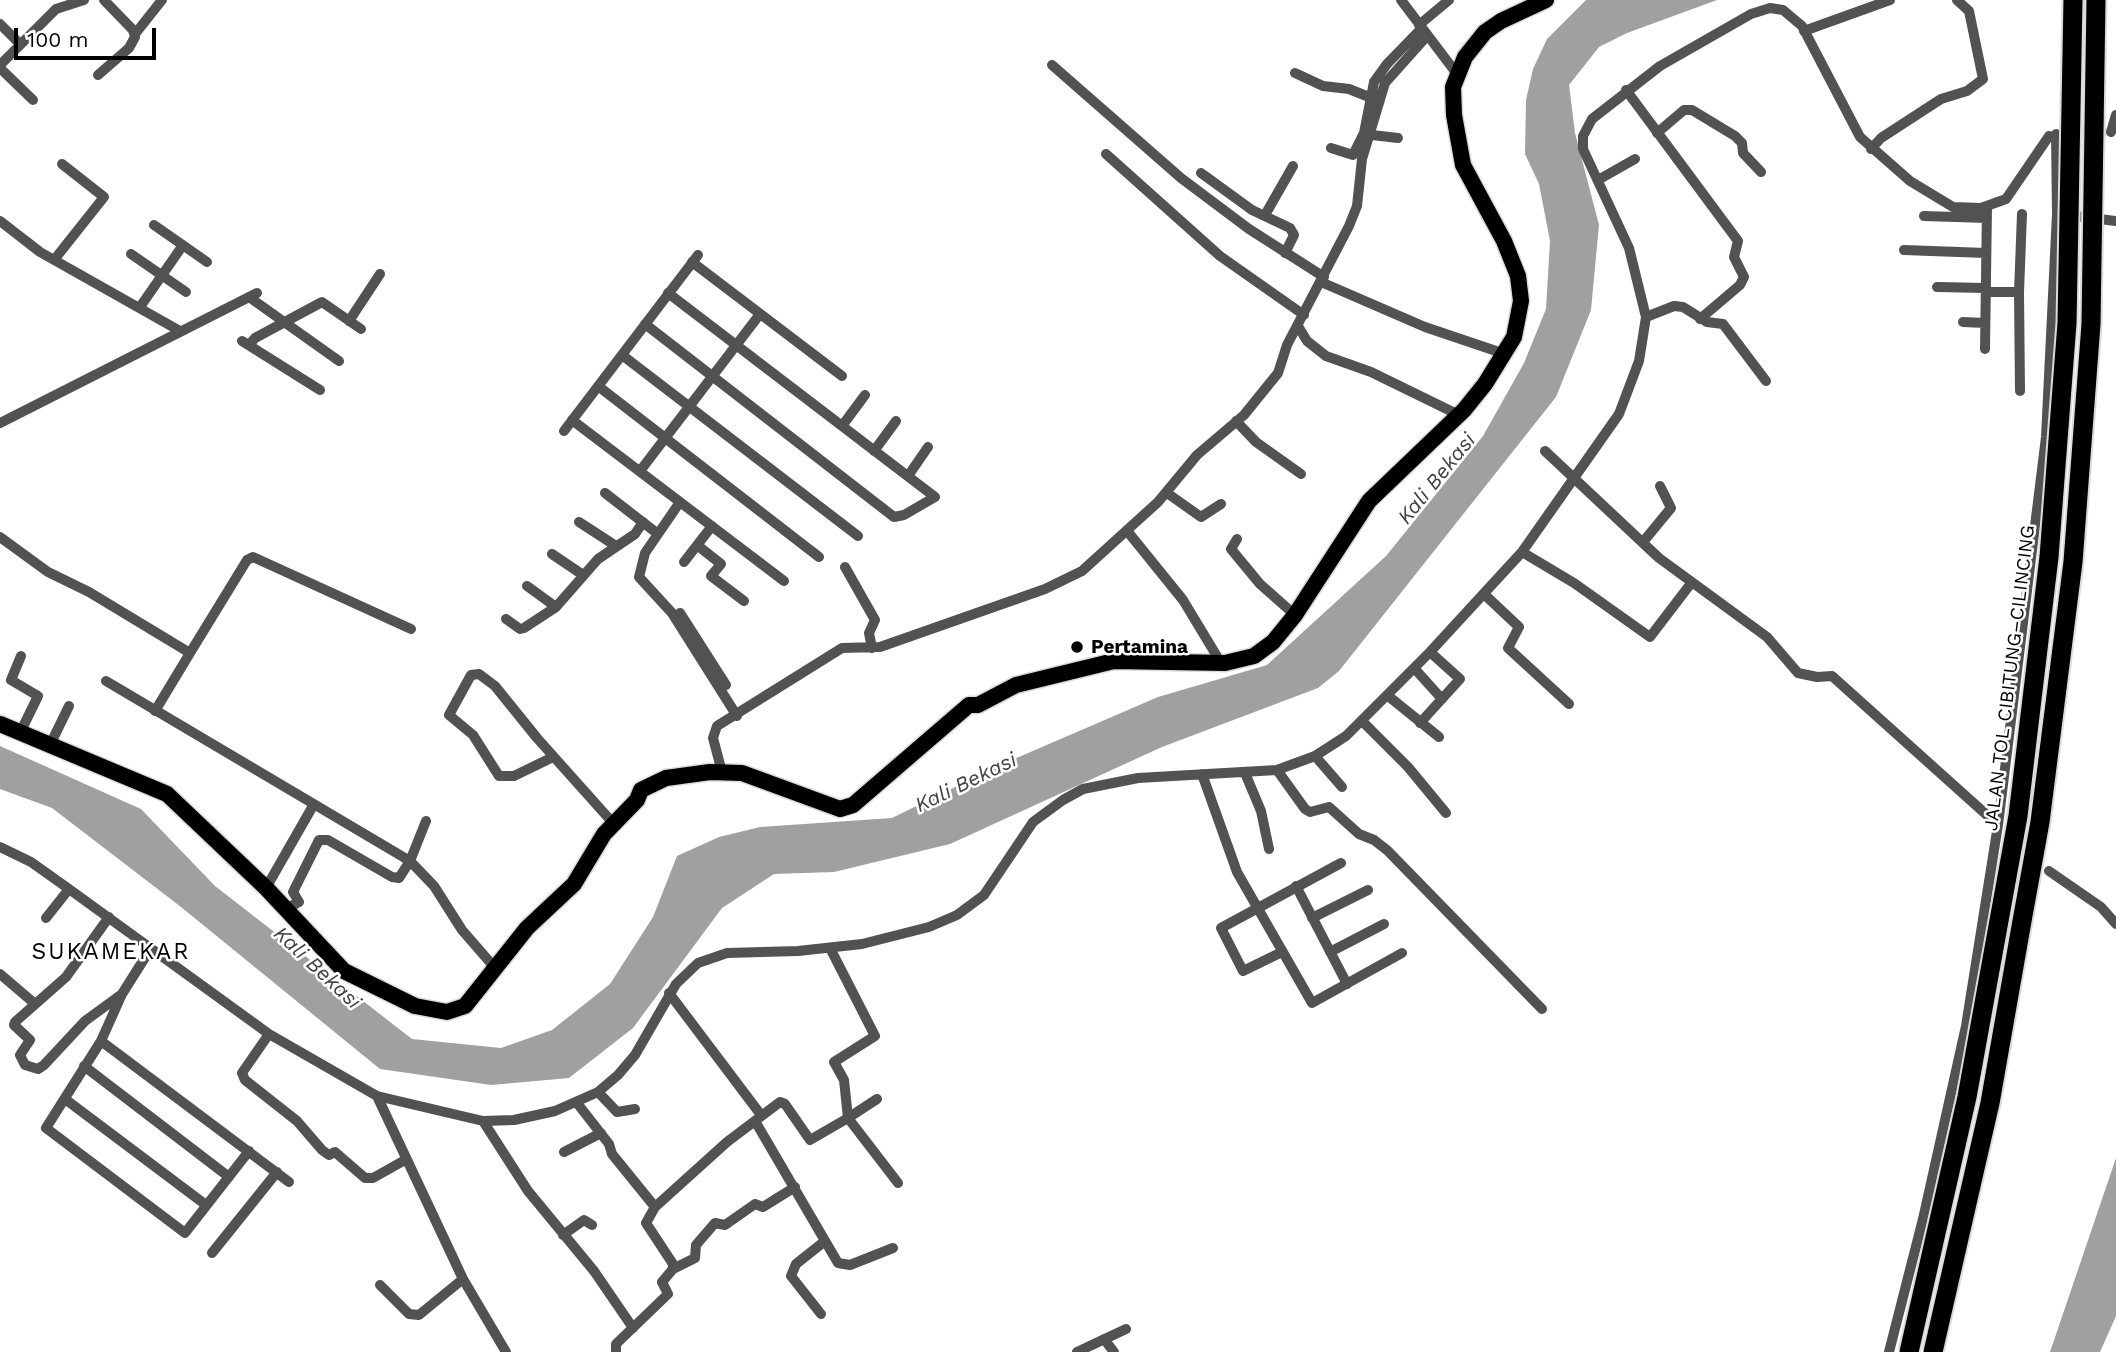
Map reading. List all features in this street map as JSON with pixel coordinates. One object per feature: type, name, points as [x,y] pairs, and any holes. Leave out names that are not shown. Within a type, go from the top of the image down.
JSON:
[{"type":"highway","name":"JALAN TOL CIBITUNG–CILINCING","points":[[1909,1352],[1967,1097],[2020,802],[2049,557],[2067,323],[2073,0]]},
{"type":"highway","points":[[1933,1352],[1990,1103],[2040,822],[2073,562],[2091,324],[2096,0]]},
{"type":"main road","points":[[0,724],[167,794],[265,888],[344,971],[387,995],[427,1010],[447,1012],[465,1006],[527,928],[574,884],[613,823],[636,800],[641,790],[666,778],[722,772],[760,777],[770,784],[839,809],[853,805],[969,705],[978,705],[1016,685],[1114,661],[1232,663],[1254,656],[1273,642],[1295,615],[1369,501],[1459,415],[1505,354],[1514,337],[1520,313],[1518,276],[1504,241],[1463,165],[1452,102],[1457,75],[1472,47],[1485,32],[1544,0]]},
{"type":"street","points":[[33,100],[0,67],[60,3],[83,0]]},
{"type":"street","points":[[104,0],[135,34]]},
{"type":"street","points":[[98,75],[129,48],[135,34],[162,0]]},
{"type":"street","points":[[1401,0],[1457,75]]},
{"type":"street","points":[[722,772],[714,748],[713,733],[717,726],[842,648],[872,648],[1054,585],[1082,571],[1128,532],[1167,493],[1198,455],[1236,421],[1278,373],[1287,345],[1322,280],[1357,205],[1357,157],[1364,133],[1369,97],[1380,72],[1449,0]]},
{"type":"street","points":[[1804,31],[1890,0]]},
{"type":"street","points":[[1871,149],[1881,138],[1941,99],[1966,91],[1983,79],[1969,11],[1957,0]]},
{"type":"street","points":[[0,847],[31,862],[270,1034],[377,1096],[483,1121],[537,1116],[577,1103],[598,1092],[628,1065],[669,993],[691,968],[719,954],[830,948],[895,937],[957,915],[984,895],[1033,822],[1083,789],[1138,778],[1277,770],[1315,756],[1346,736],[1485,595],[1522,552],[1619,414],[1639,361],[1646,317],[1629,248],[1583,149],[1584,129],[1626,90],[1691,46],[1763,10],[1777,8],[1791,14],[1804,31],[1845,114],[1871,149],[1944,204],[1987,213]]},
{"type":"street","points":[[0,24],[20,44]]},
{"type":"street","points":[[1357,157],[1372,135],[1385,83],[1423,29]]},
{"type":"street","points":[[1052,65],[1181,178],[1322,280],[1425,327],[1505,354]]},
{"type":"street","points":[[1295,73],[1323,86],[1345,88],[1369,97]]},
{"type":"street","points":[[1626,90],[1738,241],[1734,257],[1744,277],[1740,285],[1700,319]]},
{"type":"street","points":[[1657,133],[1684,110],[1692,110],[1735,136],[1741,143],[1743,153],[1761,172]]},
{"type":"street","points":[[2111,132],[2116,115]]},
{"type":"street","points":[[1372,135],[1398,138]]},
{"type":"street","points":[[1889,1352],[1923,1219],[1966,1026],[1998,825],[2046,437],[2057,214],[2053,135],[2011,194],[1987,213],[1924,216]]},
{"type":"street","points":[[1331,148],[1357,157]]},
{"type":"street","points":[[1106,154],[1220,256],[1304,315]]},
{"type":"street","points":[[1598,180],[1635,159]]},
{"type":"street","points":[[54,260],[104,197],[62,164]]},
{"type":"street","points":[[1265,215],[1293,166]]},
{"type":"street","points":[[1201,173],[1252,210],[1293,232],[1285,253]]},
{"type":"street","points":[[1985,349],[1987,213]]},
{"type":"street","points":[[2020,391],[2019,292],[2022,214]]},
{"type":"street","points":[[2057,214],[2116,221]]},
{"type":"street","points":[[0,221],[54,260],[180,331]]},
{"type":"street","points":[[154,225],[207,262]]},
{"type":"street","points":[[140,307],[183,245]]},
{"type":"street","points":[[1904,250],[1986,253]]},
{"type":"street","points":[[131,254],[186,292]]},
{"type":"street","points":[[564,431],[695,259],[757,312],[842,376]]},
{"type":"street","points":[[349,321],[380,274]]},
{"type":"street","points":[[1937,287],[2019,292]]},
{"type":"street","points":[[645,324],[894,517],[904,515],[935,496],[668,293]]},
{"type":"street","points":[[0,423],[253,295],[284,324],[339,361]]},
{"type":"street","points":[[320,390],[246,343],[322,302],[361,329]]},
{"type":"street","points":[[1646,317],[1674,306],[1683,307],[1700,319],[1723,324],[1766,381]]},
{"type":"street","points":[[637,470],[757,312]]},
{"type":"street","points":[[1963,323],[1985,323]]},
{"type":"street","points":[[1298,326],[1307,341],[1326,356],[1371,372],[1459,415]]},
{"type":"street","points":[[622,355],[858,537]]},
{"type":"street","points":[[598,386],[819,557]]},
{"type":"street","points":[[842,426],[865,395]]},
{"type":"street","points":[[572,420],[784,581]]},
{"type":"street","points":[[874,451],[896,421]]},
{"type":"street","points":[[1236,421],[1256,442],[1301,474]]},
{"type":"street","points":[[908,476],[928,447]]},
{"type":"street","points":[[1545,451],[1643,542],[1766,637],[1798,673],[1832,676],[1998,825]]},
{"type":"street","points":[[1643,542],[1671,508],[1660,486]]},
{"type":"street","points":[[1167,493],[1201,517],[1221,504]]},
{"type":"street","points":[[605,494],[658,534]]},
{"type":"street","points":[[680,502],[645,553],[642,564],[739,714]]},
{"type":"street","points":[[579,522],[615,547]]},
{"type":"street","points":[[506,619],[520,629],[556,607],[598,559],[635,534],[643,522]]},
{"type":"street","points":[[684,562],[712,526]]},
{"type":"street","points":[[1128,532],[1183,600],[1220,663]]},
{"type":"street","points":[[0,537],[48,572],[89,592],[190,653]]},
{"type":"street","points":[[1237,539],[1231,549],[1260,584],[1295,615]]},
{"type":"street","points":[[697,545],[721,564],[711,576],[744,601]]},
{"type":"street","points":[[1522,552],[1574,583],[1647,637],[1654,636],[1692,582]]},
{"type":"street","points":[[552,554],[583,575]]},
{"type":"street","points":[[155,711],[247,560],[253,557],[411,629]]},
{"type":"street","points":[[845,567],[875,620],[869,633],[872,648]]},
{"type":"street","points":[[527,586],[556,607]]},
{"type":"street","points":[[1485,595],[1519,627],[1508,648],[1570,704]]},
{"type":"street","points":[[1420,723],[1461,677],[1430,652]]},
{"type":"street","points":[[20,733],[38,696],[10,680],[21,656]]},
{"type":"street","points":[[1414,668],[1442,699]]},
{"type":"street","points":[[553,757],[514,776],[499,776],[469,731],[449,715],[471,675],[479,674],[495,686],[553,757],[613,823]]},
{"type":"street","points":[[106,681],[410,861],[434,886],[461,930],[495,968]]},
{"type":"street","points":[[1387,695],[1439,737]]},
{"type":"street","points":[[50,745],[69,706]]},
{"type":"street","points":[[1362,721],[1408,767],[1446,813]]},
{"type":"street","points":[[1315,756],[1342,787]]},
{"type":"street","points":[[1277,770],[1305,809],[1310,812],[1329,807],[1359,834],[1374,840],[1387,850],[1542,1009]]},
{"type":"street","points":[[1245,773],[1261,811],[1269,849]]},
{"type":"street","points":[[1202,774],[1237,872],[1312,1003],[1402,953]]},
{"type":"street","points":[[265,888],[314,804]]},
{"type":"street","points":[[285,909],[299,902],[293,892],[322,838],[396,878],[402,876],[410,861],[426,821]]},
{"type":"street","points":[[1282,951],[1243,971],[1221,928],[1256,906],[1341,863]]},
{"type":"street","points":[[2049,871],[2101,907],[2116,924]]},
{"type":"street","points":[[1296,886],[1347,984]]},
{"type":"street","points":[[46,918],[69,889]]},
{"type":"street","points":[[1312,918],[1368,890]]},
{"type":"street","points":[[109,917],[66,977],[14,1023],[30,1040],[20,1055],[20,1060],[38,1069],[97,1010],[122,994]]},
{"type":"street","points":[[1330,952],[1384,924]]},
{"type":"street","points":[[151,948],[122,994],[101,1041],[46,1128],[185,1233],[249,1151]]},
{"type":"street","points":[[830,948],[875,1036],[834,1062],[844,1080],[848,1118],[898,1183]]},
{"type":"street","points":[[0,974],[34,1003]]},
{"type":"street","points":[[669,993],[758,1118],[834,1258],[844,1266],[892,1248]]},
{"type":"street","points":[[270,1034],[242,1073],[245,1080],[297,1121],[322,1150],[329,1155],[335,1152],[365,1178],[384,1172],[405,1160]]},
{"type":"street","points":[[101,1041],[289,1182]]},
{"type":"street","points":[[84,1066],[229,1177]]},
{"type":"street","points":[[598,1092],[617,1112],[635,1109]]},
{"type":"street","points":[[377,1096],[463,1279],[506,1352]]},
{"type":"street","points":[[65,1099],[206,1206]]},
{"type":"street","points":[[673,1269],[673,1264],[647,1226],[654,1207],[727,1142],[783,1102],[806,1137],[812,1140],[877,1099]]},
{"type":"street","points":[[577,1103],[601,1133],[612,1154],[654,1207]]},
{"type":"street","points":[[483,1121],[503,1154],[562,1235],[594,1271],[633,1328]]},
{"type":"street","points":[[564,1152],[601,1133]]},
{"type":"street","points":[[212,1253],[277,1172]]},
{"type":"street","points":[[616,1352],[616,1344],[667,1297],[662,1282],[673,1269],[695,1258],[696,1245],[715,1223],[725,1226],[754,1204],[763,1207],[794,1187]]},
{"type":"street","points":[[562,1235],[584,1220],[592,1224]]},
{"type":"street","points":[[821,1314],[791,1276],[796,1264],[825,1241]]},
{"type":"street","points":[[380,1285],[410,1314],[419,1315],[463,1279]]},
{"type":"street","points":[[1077,1352],[1126,1329]]},
{"type":"street","points":[[1104,1339],[1114,1352]]},
{"type":"water","name":"Kali Bekasi","points":[[1586,0],[1717,0],[1627,33],[1599,47],[1569,85],[1575,133],[1599,225],[1591,310],[1556,397],[1339,671],[1318,688],[1162,747],[950,844],[834,872],[774,874],[722,908],[633,1028],[569,1078],[491,1085],[380,1069],[181,907],[52,808],[0,789],[0,746],[141,809],[215,886],[412,1039],[501,1048],[552,1030],[610,984],[653,917],[677,856],[719,837],[760,827],[892,818],[998,766],[1158,697],[1267,665],[1386,556],[1483,436],[1524,363],[1546,309],[1550,241],[1539,184],[1525,154],[1526,100],[1533,69],[1547,39]]},
{"type":"water","points":[[2116,1158],[2116,1316],[2100,1352],[2050,1352]]},
{"type":"tunnel","points":[[2066,134],[2111,132]]},
{"type":"place","name":"Pertamina","points":[[1077,647]]},
{"type":"district","name":"SUKAMEKAR","points":[[111,952]]}]
